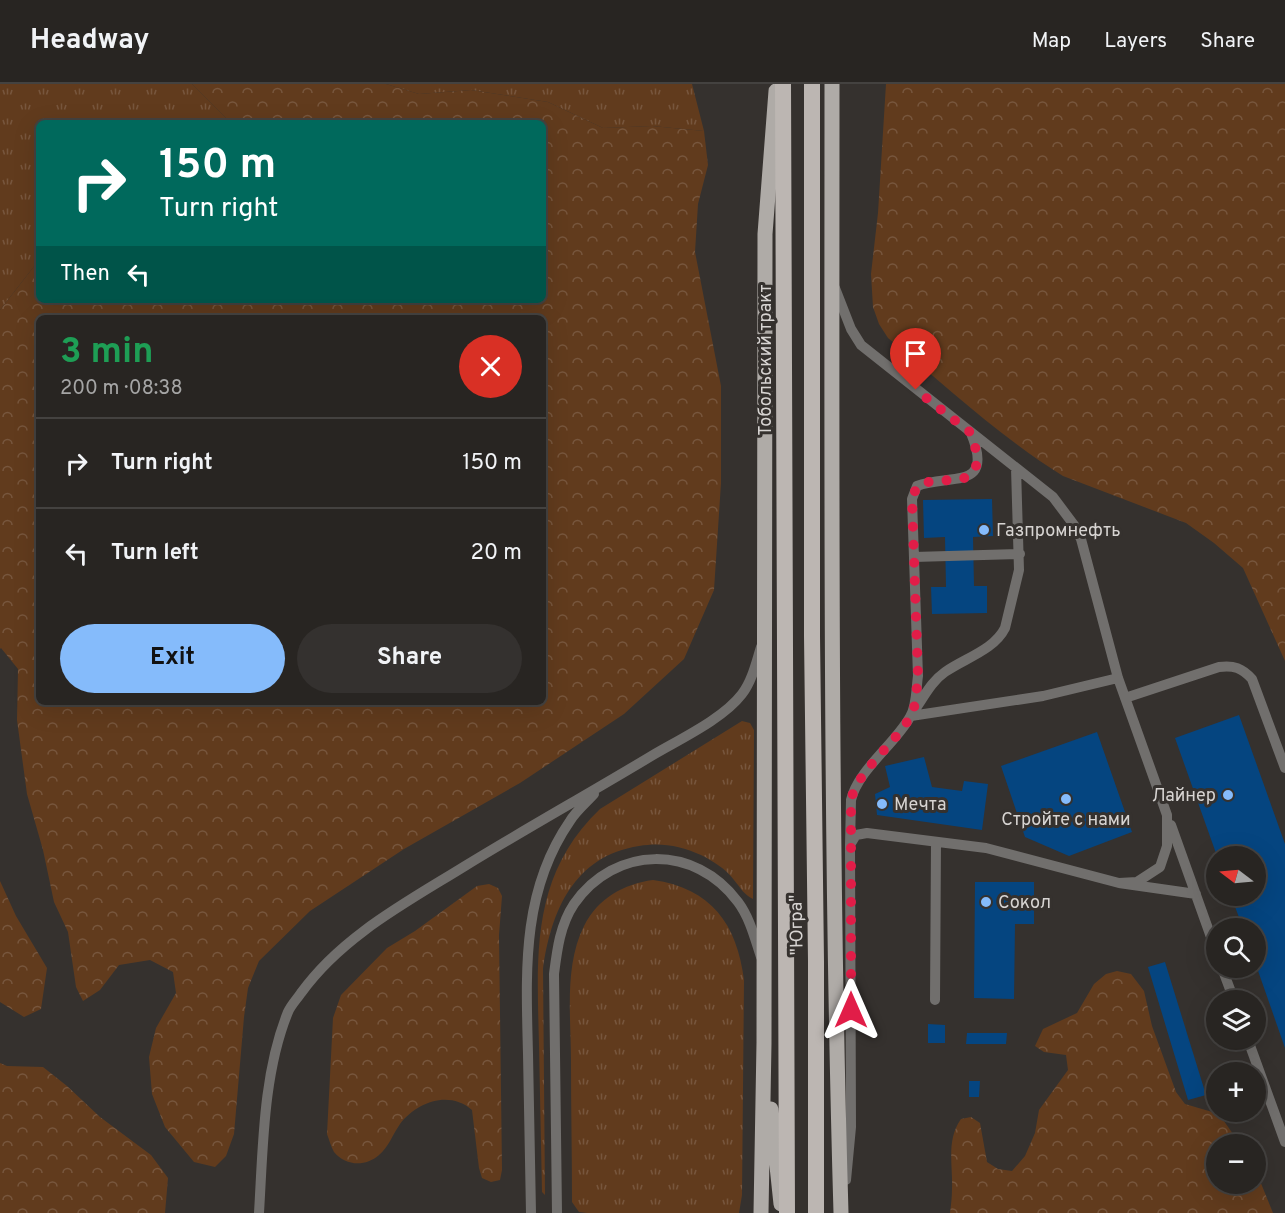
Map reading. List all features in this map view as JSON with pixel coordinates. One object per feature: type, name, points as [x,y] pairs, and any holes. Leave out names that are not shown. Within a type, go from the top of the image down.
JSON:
[{"type":"highway","name":"Тобольский тракт","points":[[783,84],[785,636]]},
{"type":"highway","name":"\"Югра\"","points":[[812,84],[812,636],[816,1213]]},
{"type":"highway","name":"\"Югра\"","points":[[785,636],[788,1213]]},
{"type":"main road","points":[[761,1213],[764,1043],[765,234],[777,84]]},
{"type":"main road","points":[[831,84],[832,657],[837,1056],[842,1213]]},
{"type":"main road","points":[[764,1043],[782,1213]]},
{"type":"lane","points":[[832,279],[850,329],[861,345],[1053,497],[1074,525],[1081,539],[1118,678],[1206,922]]},
{"type":"lane","points":[[911,716],[918,676],[912,499],[917,486],[928,482],[962,479],[971,475],[976,467],[977,454],[971,433]]},
{"type":"lane","points":[[842,1213],[852,1127],[850,807],[853,793],[932,684],[1001,636],[1019,570],[1016,468]]},
{"type":"lane","points":[[914,557],[1020,554]]},
{"type":"lane","points":[[259,1213],[264,1130],[274,1052],[289,1009],[313,977],[346,945],[387,914],[548,815],[600,787],[720,714],[742,694],[753,673],[764,636]]},
{"type":"lane","points":[[1125,699],[1219,667],[1231,665],[1243,669],[1252,679],[1285,768]]},
{"type":"lane","points":[[911,716],[1043,696],[1118,678]]},
{"type":"lane","points":[[531,1213],[526,962],[532,915],[539,885],[562,833],[570,820],[600,787]]},
{"type":"lane","points":[[1119,883],[1137,882],[1160,867],[1167,846],[1167,815]]},
{"type":"lane","points":[[850,845],[856,835],[867,833],[936,842],[1006,852],[1119,883],[1196,894]]},
{"type":"lane","points":[[935,1000],[936,842]]},
{"type":"lane","points":[[556,1213],[554,974],[559,936],[574,905],[595,880],[620,866],[648,858],[690,865],[722,884],[739,903],[748,920],[763,965]]},
{"type":"lane","points":[[1252,1050],[1285,1142]]},
{"type":"green space","points":[[0,84],[192,84],[228,120],[36,120],[36,264],[0,310]]},
{"type":"green space","points":[[192,84],[386,84],[419,94],[471,90],[548,102],[603,128],[652,126],[704,131],[708,165],[698,204],[695,252],[721,386],[721,483],[714,590],[684,659],[624,714],[520,783],[404,849],[310,911],[259,961],[248,988],[234,1134],[226,1156],[215,1167],[194,1162],[165,1127],[152,1094],[149,1057],[156,1028],[176,993],[173,972],[150,960],[119,965],[100,990],[83,1001],[76,987],[68,932],[54,902],[43,850],[27,794],[17,720],[18,669],[0,649],[0,310],[36,264],[36,303],[546,303],[546,120],[228,120]]},
{"type":"green space","points":[[386,84],[692,84],[704,131],[652,126],[603,128],[548,102],[471,90],[419,94]]},
{"type":"green space","points":[[886,84],[1285,84],[1285,661],[1243,568],[1214,543],[1186,523],[1063,476],[995,428],[888,338],[879,324],[873,307],[871,274],[878,213]]},
{"type":"green space","points":[[742,721],[750,723],[754,730],[753,899],[727,872],[706,857],[678,847],[655,844],[617,852],[598,861],[582,874],[560,907],[552,927],[543,969],[545,1195],[542,1192],[538,980],[542,919],[549,890],[561,862],[577,835],[600,809]]},
{"type":"green space","points":[[653,880],[673,884],[705,900],[718,912],[727,926],[740,960],[744,980],[742,1195],[739,1213],[587,1213],[579,1212],[572,1202],[570,992],[578,941],[590,916],[604,900],[622,889]]},
{"type":"green space","points":[[0,881],[16,916],[47,968],[41,1009],[24,1017],[0,1002]]},
{"type":"green space","points":[[489,884],[498,888],[502,896],[499,935],[502,1170],[500,1180],[491,1182],[482,1178],[472,1110],[453,1101],[434,1101],[415,1110],[400,1124],[385,1149],[374,1159],[362,1163],[344,1160],[334,1152],[327,1134],[333,1018],[341,995],[387,948],[415,931],[477,886]]},
{"type":"green space","points":[[1117,971],[1131,974],[1144,991],[1152,1026],[1176,1092],[1185,1104],[1206,1110],[1206,1122],[1225,1122],[1233,1134],[1206,1134],[1206,1194],[1265,1194],[1273,1213],[950,1213],[953,1135],[961,1119],[971,1117],[980,1123],[987,1162],[998,1169],[1012,1171],[1025,1156],[1035,1133],[1039,1110],[1068,1070],[1066,1055],[1044,1052],[1035,1046],[1043,1029],[1077,1013],[1094,984],[1106,974]]},
{"type":"green space","points":[[0,1063],[7,1066],[43,1067],[100,1117],[151,1155],[168,1178],[165,1213],[0,1213]]},
{"type":"building","points":[[992,499],[993,536],[973,537],[974,586],[987,586],[987,613],[932,614],[931,587],[946,587],[945,537],[924,538],[923,500]]},
{"type":"building","points":[[1239,715],[1285,844],[1285,1048],[1261,978],[1266,978],[1266,918],[1239,918],[1235,906],[1266,906],[1266,846],[1213,846],[1175,738]]},
{"type":"building","name":"Стройте с нами","points":[[1097,732],[1132,832],[1069,856],[1025,837],[1001,766]]},
{"type":"building","points":[[924,757],[932,787],[962,791],[964,781],[988,784],[982,830],[877,815],[875,794],[890,787],[885,766]]},
{"type":"building","points":[[975,882],[1034,882],[1034,924],[1015,924],[1014,999],[974,998]]},
{"type":"building","points":[[1165,962],[1206,1095],[1188,1100],[1148,967]]},
{"type":"building","points":[[928,1024],[945,1025],[945,1043],[928,1043]]},
{"type":"building","points":[[967,1033],[1007,1033],[1006,1044],[966,1044]]},
{"type":"building","points":[[969,1081],[980,1081],[979,1097],[969,1097]]},
{"type":"place","name":"Газпромнефть","points":[[984,530]]},
{"type":"place","name":"Лайнер","points":[[1228,795]]},
{"type":"place","name":"Стройте с нами","points":[[1066,799]]},
{"type":"place","name":"Мечта","points":[[882,804]]},
{"type":"place","name":"Сокол","points":[[986,902]]},
{"type":"route","points":[[851,1010],[851,800],[862,779],[911,716],[918,676],[912,499],[917,486],[928,482],[962,479],[971,475],[976,467],[976,445],[971,433],[916,390]]}]
